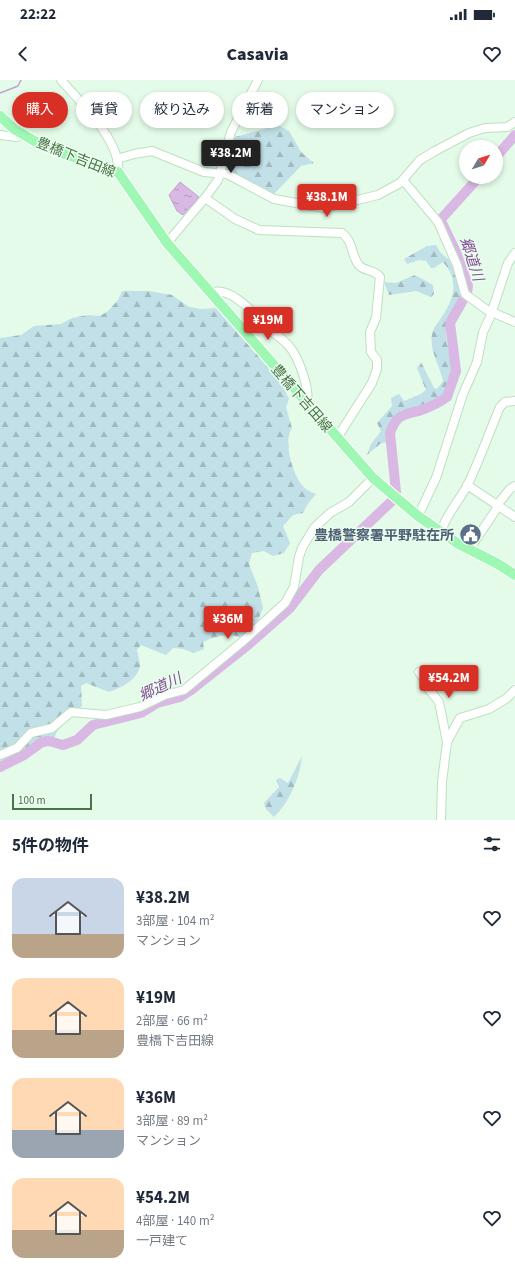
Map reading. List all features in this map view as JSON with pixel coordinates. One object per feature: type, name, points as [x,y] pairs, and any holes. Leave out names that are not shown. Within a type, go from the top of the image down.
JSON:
[{"type":"main road","name":"豊橋下吉田線","points":[[0,116],[24,135],[53,150],[118,172],[167,243],[373,478],[418,516],[441,532],[469,550],[498,564],[515,575]]},
{"type":"street","points":[[61,80],[102,128],[117,160],[118,172]]},
{"type":"street","points":[[167,243],[205,198],[221,173],[225,150],[231,132],[258,80]]},
{"type":"street","points":[[117,160],[134,154],[152,151],[204,172],[227,174],[274,199],[324,208],[378,195],[403,180],[420,160],[463,136],[485,128],[507,127],[515,122]]},
{"type":"street","points":[[0,135],[17,137],[24,135]]},
{"type":"street","points":[[403,180],[438,222],[457,265],[466,295],[491,312],[515,322]]},
{"type":"street","points":[[205,198],[235,219],[259,230],[342,233],[350,241],[358,265],[362,269],[374,272],[380,277],[376,318],[370,332],[371,352],[377,360],[377,369],[372,383],[337,438]]},
{"type":"street","points":[[418,516],[436,478],[464,394],[477,362],[483,332],[502,278],[508,263],[515,254]]},
{"type":"street","points":[[210,293],[215,291],[222,292],[248,307],[269,329],[288,345],[302,371],[306,385],[307,404]]},
{"type":"street","points":[[441,532],[447,516],[467,485],[485,447],[500,406],[505,402],[515,401]]},
{"type":"street","points":[[0,755],[17,748],[31,733],[52,728],[71,712],[106,715],[144,705],[165,695],[184,690],[242,642],[285,603],[294,587],[302,548],[314,528],[330,513],[349,502],[373,478]]},
{"type":"street","points":[[467,485],[515,517]]},
{"type":"street","points":[[469,550],[497,508],[497,504],[510,489],[515,486]]},
{"type":"street","points":[[418,672],[422,676],[427,687],[439,702],[447,742],[442,782],[441,820]]},
{"type":"street","points":[[447,742],[460,718],[489,709],[507,698],[515,690]]},
{"type":"green space","points":[[267,128],[284,128],[289,131],[301,152],[314,163],[301,166],[272,196],[233,174],[225,165],[235,137]]},
{"type":"green space","points":[[436,245],[451,264],[456,273],[460,286],[457,304],[446,326],[446,339],[452,368],[451,382],[448,389],[435,402],[399,415],[393,420],[388,429],[387,442],[380,444],[367,455],[371,444],[381,431],[377,423],[392,406],[391,398],[399,394],[404,401],[421,394],[426,390],[417,368],[421,362],[434,388],[437,389],[443,381],[433,352],[431,340],[433,330],[446,311],[452,297],[452,276],[443,262],[434,268],[431,268],[426,261],[419,260],[407,264],[404,259],[427,246]]},
{"type":"green space","points":[[415,275],[433,285],[434,294],[431,297],[416,291],[389,295],[384,282],[396,283]]},
{"type":"green space","points":[[122,291],[149,291],[172,295],[189,307],[201,309],[219,308],[282,385],[289,399],[286,407],[292,428],[288,440],[292,464],[301,484],[316,494],[307,505],[303,513],[293,515],[283,526],[290,543],[284,553],[273,556],[264,551],[252,553],[249,564],[258,587],[263,608],[257,623],[240,637],[230,635],[221,636],[203,642],[204,649],[194,653],[183,649],[173,648],[166,655],[141,645],[137,650],[140,664],[139,671],[128,683],[109,692],[86,683],[81,686],[82,706],[63,724],[54,738],[0,761],[0,338],[21,335],[34,326],[61,324],[72,318],[88,315],[100,316],[108,311],[118,300]]},
{"type":"green space","points":[[302,756],[299,772],[293,788],[285,804],[274,817],[266,809],[264,803],[279,787],[276,780],[280,778],[288,783]]},
{"type":"water","points":[[180,182],[199,197],[183,215],[177,211],[169,195]]},
{"type":"waterway","points":[[0,93],[18,86],[21,80]]},
{"type":"waterway","name":"郷道川","points":[[503,149],[515,135]]},
{"type":"waterway","name":"郷道川","points":[[396,492],[390,433],[393,426],[403,415],[427,408],[447,397],[456,371],[450,323],[467,293],[468,286],[456,252],[441,221],[473,184]]},
{"type":"waterway","name":"郷道川","points":[[0,767],[24,755],[42,742],[49,741],[63,745],[77,740],[93,725],[141,713],[157,703],[180,697],[191,690],[249,644],[290,608],[319,570],[393,500]]},
{"type":"place","name":"豊橋警察署平野駐在所","points":[[470,535]]}]
